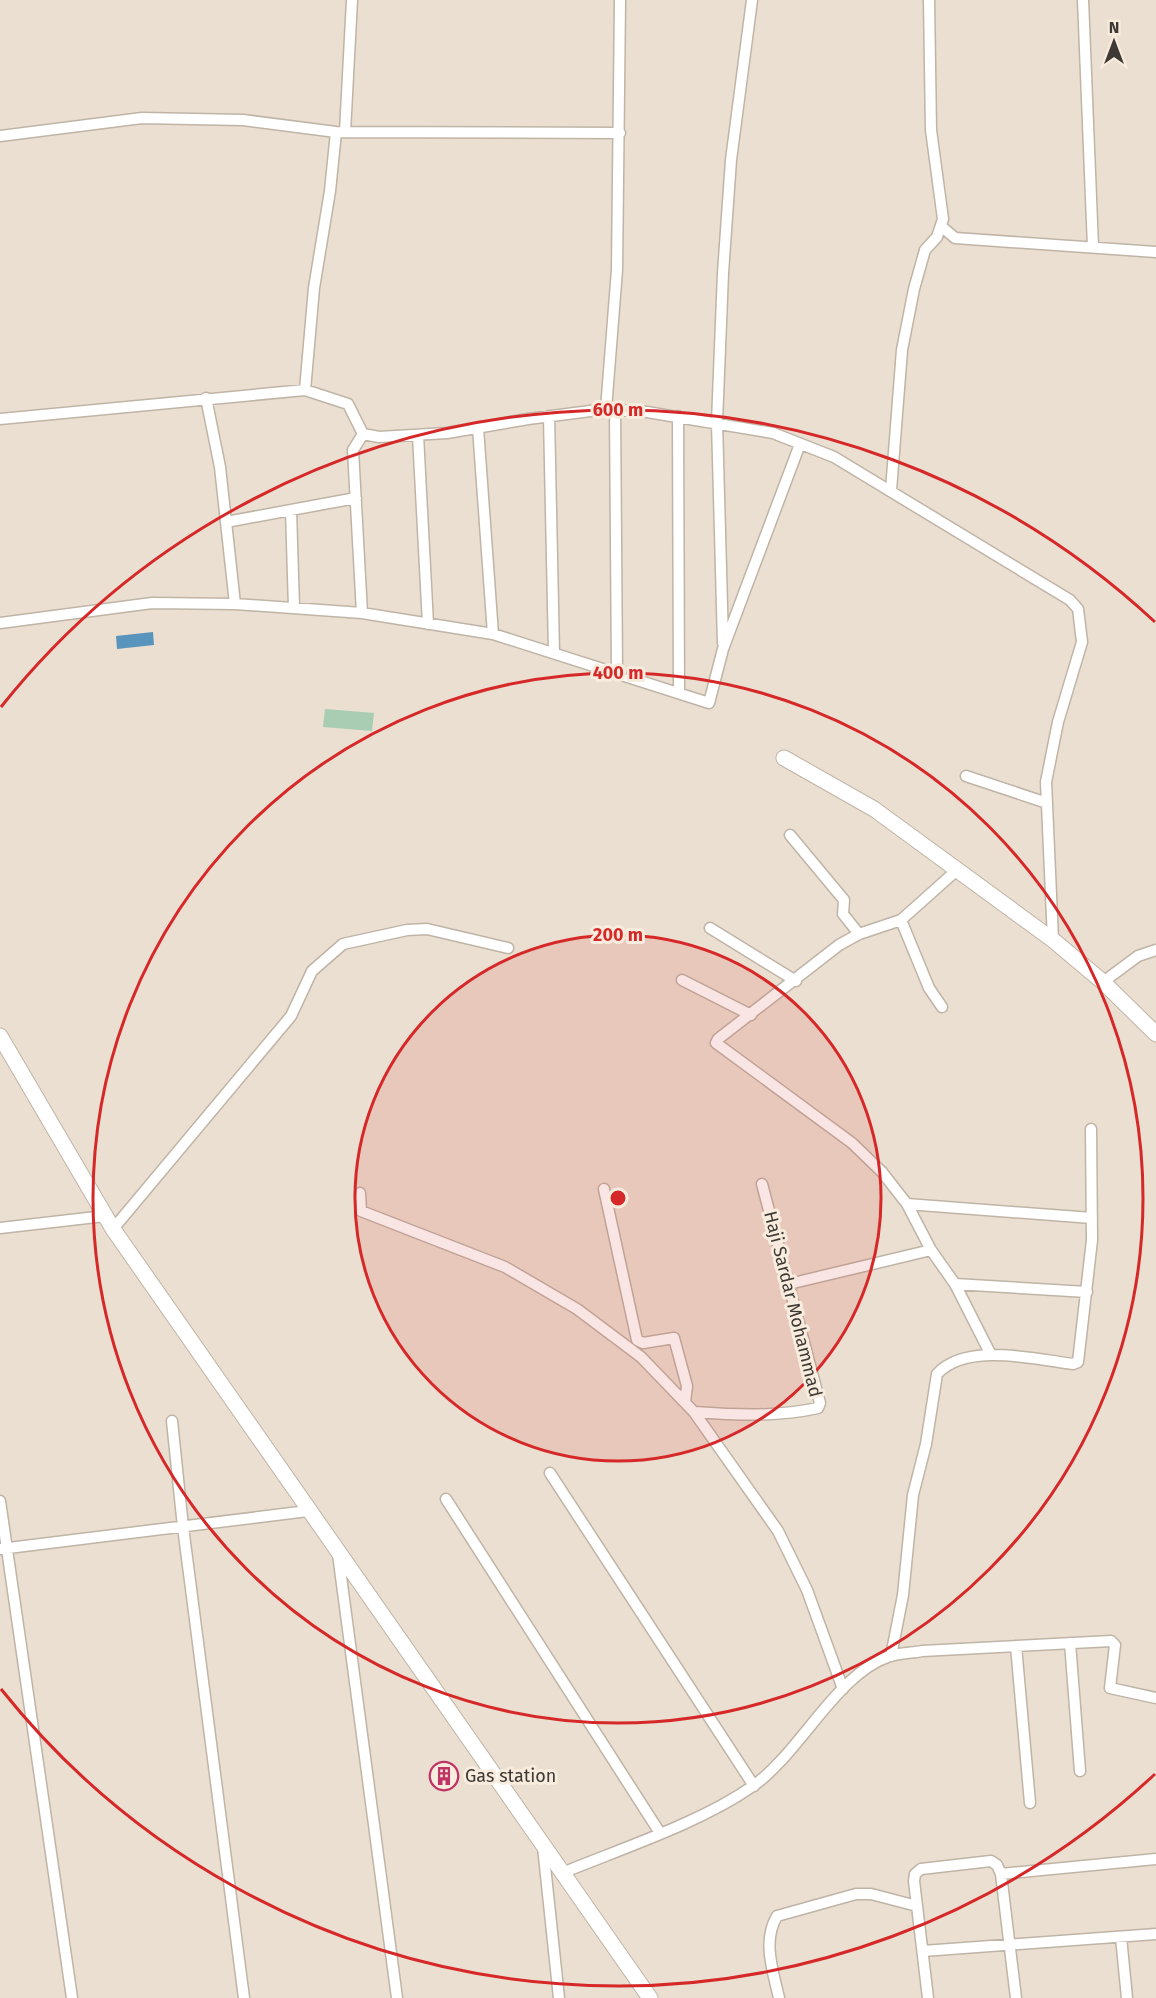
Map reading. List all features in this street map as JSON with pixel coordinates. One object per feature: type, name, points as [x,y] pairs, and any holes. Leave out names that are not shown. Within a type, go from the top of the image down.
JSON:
[{"type":"main road","points":[[784,758],[874,809],[1053,940],[1102,982],[1156,1034]]},
{"type":"main road","points":[[0,1036],[109,1222],[308,1511],[650,1998]]},
{"type":"street","points":[[305,390],[314,288],[340,132],[352,0]]},
{"type":"street","points":[[617,672],[611,409],[617,270],[620,0]]},
{"type":"street","points":[[723,650],[717,422],[731,160],[752,0]]},
{"type":"street","points":[[891,490],[902,350],[924,250],[937,237],[943,219],[931,130],[929,0]]},
{"type":"street","points":[[1083,0],[1093,247]]},
{"type":"street","points":[[0,136],[142,118],[243,120],[340,132],[620,133]]},
{"type":"street","points":[[941,226],[955,238],[1156,252]]},
{"type":"street","points":[[0,419],[305,390],[348,404],[363,434]]},
{"type":"street","points":[[206,398],[220,467],[235,604]]},
{"type":"street","points":[[363,434],[379,437],[418,435],[611,409],[678,416],[773,433],[834,457],[1070,600],[1078,609],[1082,642],[1058,722],[1046,782],[1053,940]]},
{"type":"street","points":[[549,416],[554,653]]},
{"type":"street","points":[[678,416],[679,693]]},
{"type":"street","points":[[478,428],[492,634]]},
{"type":"street","points":[[362,613],[353,450],[363,434]]},
{"type":"street","points":[[418,435],[428,624]]},
{"type":"street","points":[[0,623],[152,603],[235,604],[362,613],[492,634],[709,703],[723,650],[800,444]]},
{"type":"street","points":[[226,522],[356,498]]},
{"type":"street","points":[[291,510],[294,608]]},
{"type":"street","points":[[966,776],[1047,803]]},
{"type":"street","points":[[790,835],[844,900],[843,914],[859,934]]},
{"type":"street","points":[[957,870],[901,920],[859,934],[839,945],[751,1016],[718,1039],[717,1046],[852,1143],[882,1172],[907,1204],[932,1250],[955,1284],[990,1353]]},
{"type":"street","points":[[901,920],[926,981],[942,1007]]},
{"type":"street","points":[[710,928],[796,981]]},
{"type":"street","points":[[0,1228],[109,1222],[291,1016],[312,971],[343,944],[407,930],[427,929],[508,948]]},
{"type":"street","points":[[1102,982],[1138,956],[1156,950]]},
{"type":"street","points":[[682,980],[751,1016]]},
{"type":"street","points":[[891,1656],[903,1596],[913,1496],[926,1444],[937,1374],[944,1367],[990,1353],[1078,1362],[1087,1292],[1092,1218],[1091,1129]]},
{"type":"street","name":"Haji Sardar Mohammad","points":[[694,1412],[742,1415],[781,1414],[818,1408],[820,1397],[762,1184]]},
{"type":"street","points":[[604,1190],[637,1340],[644,1343],[674,1338],[687,1386],[685,1402]]},
{"type":"street","points":[[360,1193],[361,1211],[505,1267],[577,1309],[642,1357],[694,1412],[778,1531],[807,1590],[843,1689]]},
{"type":"street","points":[[907,1204],[1092,1218]]},
{"type":"street","points":[[789,1284],[932,1250]]},
{"type":"street","points":[[955,1284],[1087,1292]]},
{"type":"street","points":[[172,1421],[183,1527],[244,1998]]},
{"type":"street","points":[[550,1473],[754,1786]]},
{"type":"street","points":[[446,1499],[660,1833]]},
{"type":"street","points":[[0,1501],[4,1548],[72,1998]]},
{"type":"street","points":[[4,1548],[308,1511]]},
{"type":"street","points":[[338,1554],[397,1998]]},
{"type":"street","points":[[562,1873],[660,1833],[715,1808],[754,1786],[790,1752],[843,1689],[869,1667],[891,1656],[1016,1646],[1114,1642],[1110,1688],[1156,1698]]},
{"type":"street","points":[[1070,1643],[1080,1771]]},
{"type":"street","points":[[1016,1646],[1030,1803]]},
{"type":"street","points":[[543,1847],[559,1998]]},
{"type":"street","points":[[1001,1874],[1156,1859]]},
{"type":"street","points":[[928,1998],[915,1874],[921,1869],[991,1861],[997,1864],[1001,1874],[1016,1998]]},
{"type":"street","points":[[778,1998],[770,1954],[769,1928],[777,1916],[856,1894],[871,1894],[917,1906]]},
{"type":"street","points":[[923,1951],[1156,1934]]},
{"type":"street","points":[[1121,1937],[1127,1998]]},
{"type":"green space","points":[[325,709],[374,713],[372,731],[323,727]]},
{"type":"water","points":[[153,632],[154,645],[117,649],[116,636]]},
{"type":"place","name":"Gas station","points":[[444,1776]]}]
